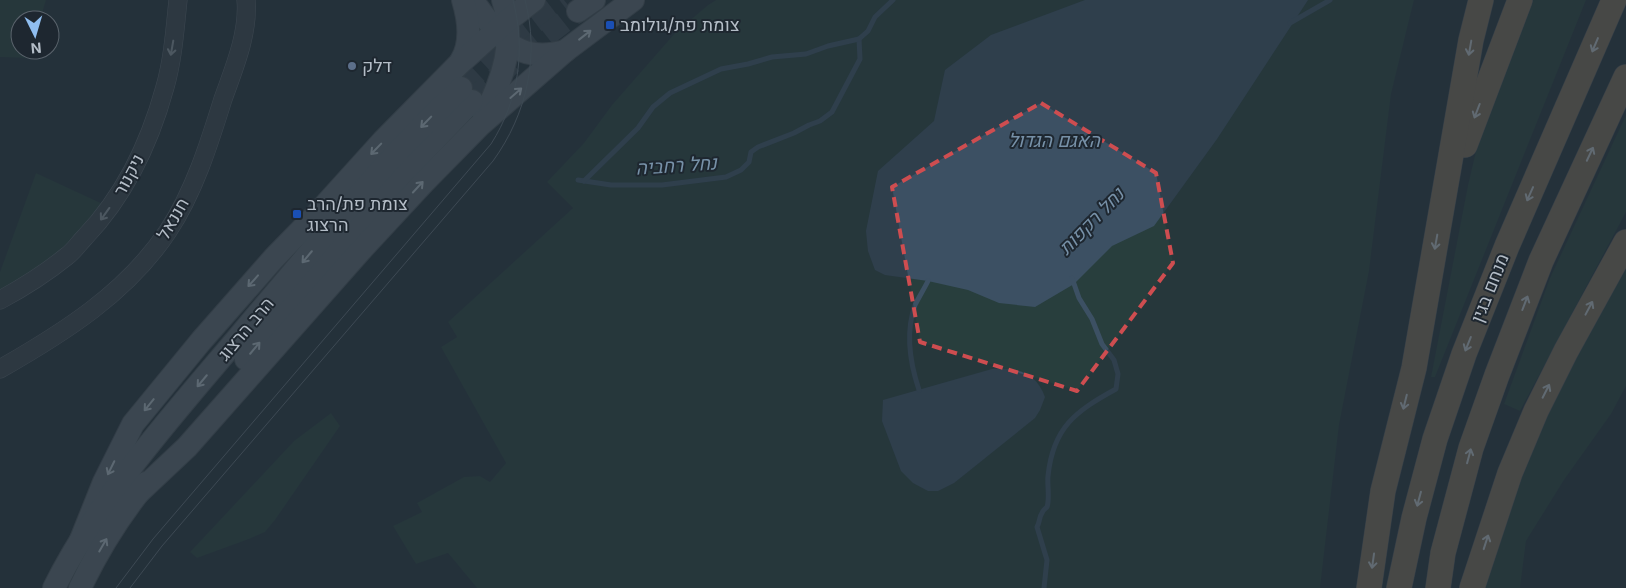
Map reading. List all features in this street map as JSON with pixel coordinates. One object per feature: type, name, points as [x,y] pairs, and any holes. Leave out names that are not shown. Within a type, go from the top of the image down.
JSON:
[{"type":"highway","points":[[1369,588],[1383,491],[1414,368],[1471,40],[1481,0]]},
{"type":"highway","points":[[1441,215],[1474,120],[1520,0]]},
{"type":"highway","name":"מנחם בגין","points":[[1399,588],[1414,518],[1435,439],[1464,354],[1507,246],[1614,0]]},
{"type":"highway","points":[[1438,588],[1443,553],[1471,448],[1497,375],[1541,261],[1626,77]]},
{"type":"highway","points":[[1472,588],[1510,473],[1536,411],[1566,351],[1626,242]]},
{"type":"main road","points":[[459,64],[466,51],[469,35],[468,18],[463,0]]},
{"type":"main road","points":[[472,0],[503,24],[520,50],[538,54],[552,54],[565,51]]},
{"type":"main road","points":[[80,542],[104,482],[133,424],[244,291],[364,161],[459,64],[503,24],[534,0]]},
{"type":"main road","points":[[136,495],[187,447],[361,250],[479,126],[565,51],[633,0]]},
{"type":"main road","points":[[479,126],[500,80],[506,60],[503,24]]},
{"type":"main road","name":"הרב הרצוג","points":[[54,588],[80,542],[141,456],[200,383],[380,171],[466,95],[220,390],[136,495],[106,540],[80,588]]},
{"type":"street","name":"ניקנור","points":[[0,300],[29,285],[68,255],[98,223],[120,194],[136,164],[151,129],[166,86],[178,0]]},
{"type":"street","name":"חננאל","points":[[0,369],[55,336],[121,288],[146,261],[169,230],[200,165],[217,120],[240,47],[247,13],[246,0]]},
{"type":"highlighted area","points":[[1041,103],[1156,173],[1173,263],[1077,391],[920,342],[892,187]]},
{"type":"green space","points":[[0,0],[46,0],[43,10],[10,10],[10,57],[0,57]]},
{"type":"green space","points":[[716,0],[1414,0],[1391,94],[1369,271],[1339,425],[1320,588],[477,588],[448,553],[416,564],[393,526],[422,512],[417,503],[464,477],[480,476],[490,482],[506,463],[441,347],[457,337],[448,322],[573,208],[547,182],[584,143],[612,105],[675,33]]},
{"type":"green space","points":[[1530,0],[1586,0],[1435,377],[1431,377],[1468,185],[1491,87]]},
{"type":"green space","points":[[1626,115],[1626,212],[1520,411],[1504,404],[1550,278]]},
{"type":"green space","points":[[36,173],[105,205],[73,242],[0,294],[0,272]]},
{"type":"green space","points":[[1626,269],[1626,386],[1611,414],[1564,480],[1526,541],[1520,588],[1483,588],[1529,451],[1576,355]]},
{"type":"green space","points":[[331,413],[340,426],[265,532],[197,558],[190,552],[294,441]]},
{"type":"water","name":"האגם הגדול","points":[[1085,0],[1308,0],[1217,139],[1154,226],[1112,246],[1074,284],[1035,307],[999,303],[968,290],[928,281],[885,275],[875,270],[868,251],[866,231],[878,171],[934,121],[945,70],[991,35]]},
{"type":"water","points":[[992,369],[1009,369],[1024,373],[1036,382],[1045,397],[1035,418],[954,483],[938,491],[928,491],[913,483],[901,471],[882,421],[883,400]]},
{"type":"waterway","name":"נחל רחביה","points":[[578,180],[611,185],[662,185],[726,177],[741,170],[749,162],[751,152],[758,147],[820,121],[832,112],[860,59],[859,39],[868,31],[875,17],[893,0]]},
{"type":"waterway","name":"נחל רקפות","points":[[1290,23],[1330,0]]},
{"type":"waterway","points":[[584,181],[638,128],[653,107],[670,93],[721,69],[772,57],[806,54],[828,46],[859,39]]},
{"type":"waterway","name":"נחל רקפות","points":[[1044,588],[1047,560],[1037,527],[1043,510],[1047,507],[1048,503],[1048,476],[1055,445],[1061,433],[1078,413],[1116,389],[1118,374],[1114,360],[1102,344],[1092,319],[1079,298],[1072,278]]},
{"type":"waterway","points":[[919,390],[911,359],[909,337],[915,305],[928,281]]},
{"type":"tunnel","points":[[461,88],[518,35],[564,0]]},
{"type":"tunnel","points":[[472,101],[516,59],[578,11]]},
{"type":"tram line","points":[[116,588],[153,539],[491,144],[508,110],[517,74],[519,37],[513,0]]},
{"type":"tram line","points":[[130,588],[162,546],[493,161],[505,143],[514,124],[527,84],[531,42],[525,0]]},
{"type":"place","name":"צומת פת/גולומב","points":[[610,25]]},
{"type":"place","name":"דלק","points":[[352,66]]},
{"type":"place","name":"צומת פת/הרב הרצוג","points":[[297,214]]}]
